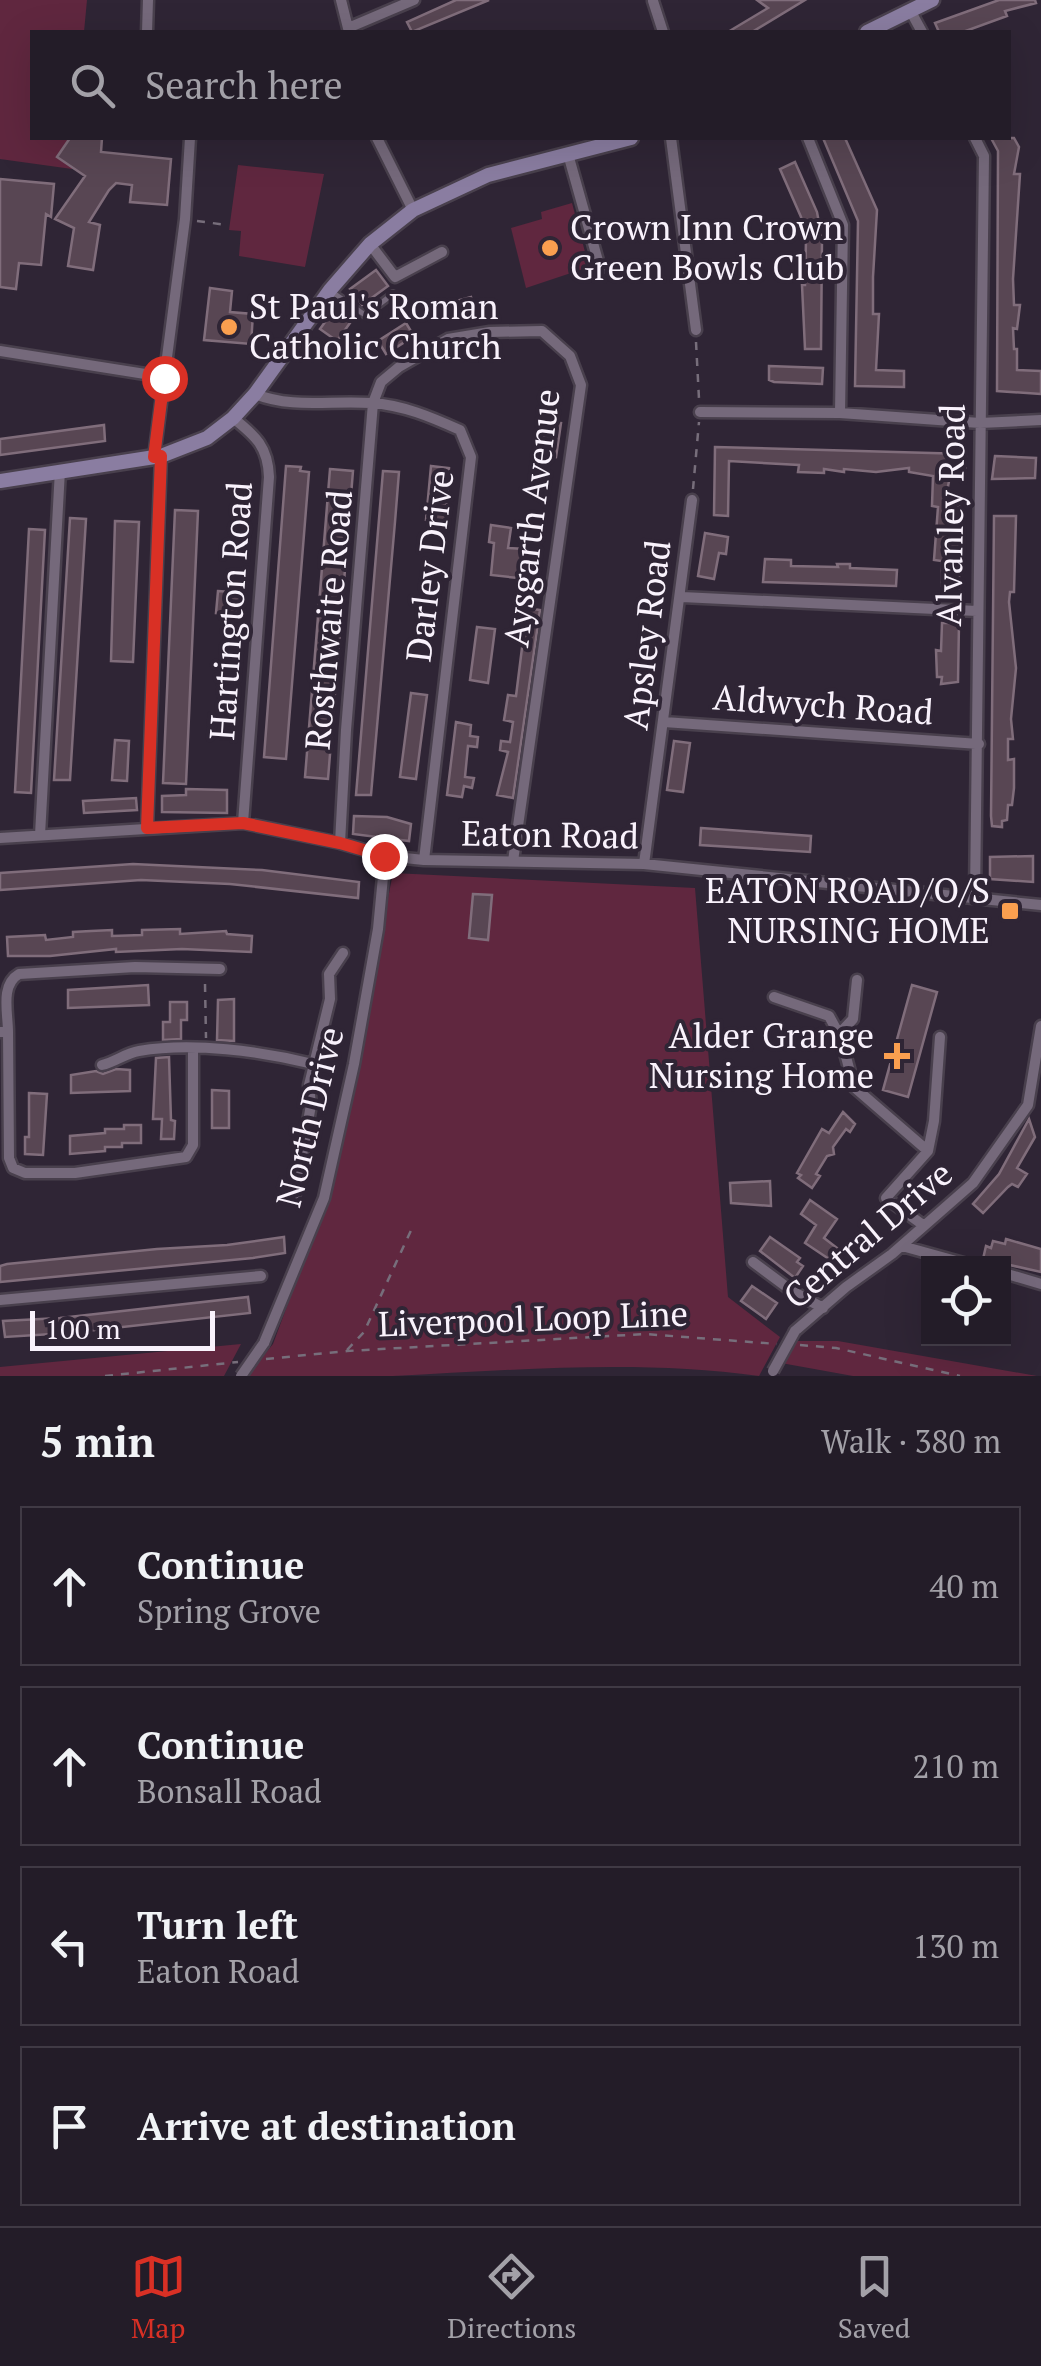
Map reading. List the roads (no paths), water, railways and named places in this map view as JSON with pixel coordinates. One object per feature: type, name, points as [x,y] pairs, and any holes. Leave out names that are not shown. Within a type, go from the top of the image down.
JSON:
[{"type":"street","points":[[146,30],[148,0]]},
{"type":"street","points":[[342,0],[349,30],[414,0]]},
{"type":"street","points":[[871,30],[932,0]]},
{"type":"street","points":[[653,1],[662,30]]},
{"type":"street","points":[[910,10],[921,30]]},
{"type":"street","points":[[147,828],[157,456],[186,219],[190,140]]},
{"type":"street","points":[[378,140],[413,210]]},
{"type":"street","points":[[0,481],[157,456],[207,438],[234,418],[255,394],[330,290],[370,244],[413,210],[488,175],[614,140]]},
{"type":"street","points":[[670,140],[696,330]]},
{"type":"street","points":[[809,140],[844,225],[840,414]]},
{"type":"street","name":"Alvanley Road","points":[[975,140],[984,156],[975,896]]},
{"type":"street","points":[[568,154],[600,268]]},
{"type":"street","points":[[370,244],[395,277],[442,252]]},
{"type":"street","name":"Aysgarth Avenue","points":[[373,403],[380,382],[399,367],[448,340],[490,332],[542,331],[570,356],[581,386],[513,861]]},
{"type":"street","points":[[0,352],[164,378]]},
{"type":"street","name":"Darley Drive","points":[[255,394],[276,403],[373,403],[423,413],[460,430],[471,457],[424,860]]},
{"type":"street","name":"Rosthwaite Road","points":[[340,843],[373,403]]},
{"type":"street","points":[[700,412],[840,414],[980,424],[1041,420]]},
{"type":"street","name":"Hartington Road","points":[[234,418],[259,439],[269,466],[243,823]]},
{"type":"street","points":[[40,835],[60,470]]},
{"type":"street","name":"Apsley Road","points":[[644,864],[692,500]]},
{"type":"street","points":[[682,597],[977,612]]},
{"type":"street","name":"Aldwych Road","points":[[664,722],[979,744]]},
{"type":"street","name":"Eaton Road","points":[[0,838],[243,823],[384,856],[644,864],[1041,905]]},
{"type":"street","name":"North Drive","points":[[241,1376],[264,1342],[324,1198],[371,968],[384,856]]},
{"type":"street","points":[[295,1194],[311,1105],[309,1085],[330,999],[329,974],[343,954]]},
{"type":"street","points":[[193,1050],[192,1145],[186,1157],[75,1173],[25,1173],[13,1168],[9,1158],[4,1032],[8,986],[19,974],[135,967],[220,969]]},
{"type":"street","points":[[204,984],[206,969]]},
{"type":"street","points":[[838,1034],[853,1019],[857,980]]},
{"type":"street","points":[[774,997],[829,1016],[854,1087],[928,1151]]},
{"type":"street","name":"Central Drive","points":[[771,1374],[795,1331],[902,1246],[973,1183],[1028,1105],[1036,1086],[1041,1026]]},
{"type":"street","points":[[923,1225],[886,1198],[928,1151],[940,1037]]},
{"type":"street","points":[[102,1065],[133,1051],[193,1050],[260,1051],[313,1064]]},
{"type":"street","points":[[902,1246],[938,1256]]},
{"type":"street","points":[[753,1262],[823,1308]]},
{"type":"street","points":[[0,1300],[260,1276]]},
{"type":"street","points":[[1011,1276],[1041,1284]]},
{"type":"lane","points":[[330,290],[365,314],[394,294]]},
{"type":"place","name":"Crown Inn Crown Green Bowls Club","points":[[550,248]]},
{"type":"place","name":"St Paul's Roman Catholic Church","points":[[229,327]]},
{"type":"place","name":"EATON ROAD/O/S NURSING HOME","points":[[1010,911]]},
{"type":"place","name":"Alder Grange Nursing Home","points":[[897,1056]]}]
